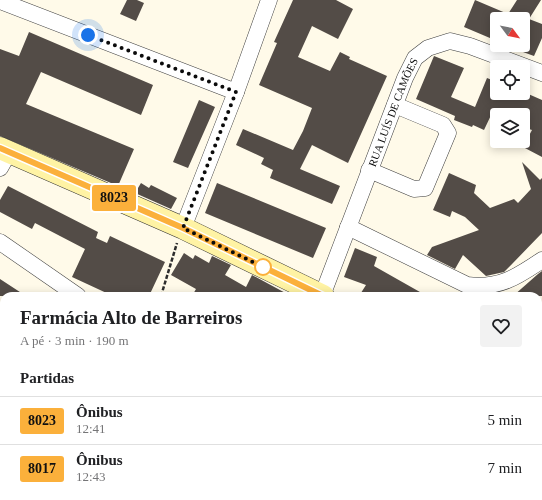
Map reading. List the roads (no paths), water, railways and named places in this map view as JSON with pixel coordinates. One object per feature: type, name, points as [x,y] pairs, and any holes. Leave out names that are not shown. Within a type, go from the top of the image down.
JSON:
[{"type":"street","points":[[180,235],[236,92],[269,0]]},
{"type":"street","points":[[0,1],[236,92]]},
{"type":"street","name":"RUA LUÍS DE CAMÕES","points":[[324,292],[369,170],[405,78],[415,58],[428,48],[450,41],[470,46],[542,73]]},
{"type":"street","points":[[369,170],[414,189],[425,188],[448,133],[443,125],[395,105]]},
{"type":"street","points":[[3,156],[180,235],[314,292]]},
{"type":"street","points":[[348,227],[468,286],[485,287],[502,282],[520,275],[542,260]]},
{"type":"street","points":[[0,242],[72,292]]}]
